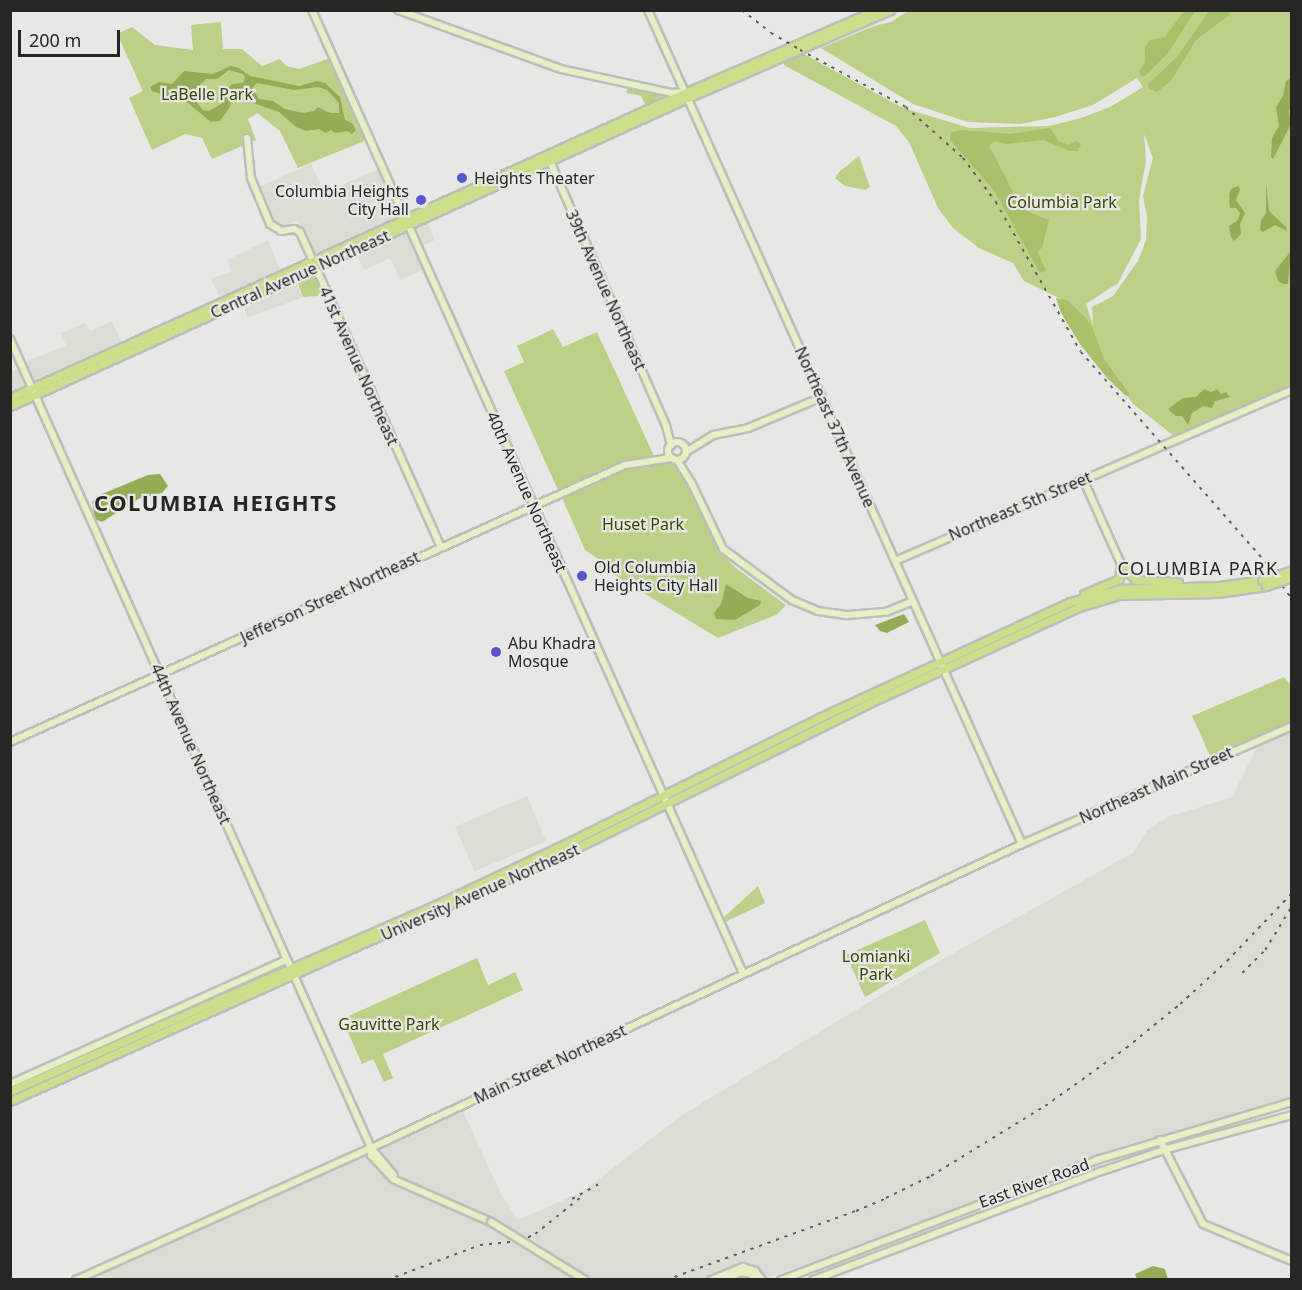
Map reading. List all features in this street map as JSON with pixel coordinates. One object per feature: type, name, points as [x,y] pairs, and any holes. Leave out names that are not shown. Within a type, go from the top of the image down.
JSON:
[{"type":"main road","points":[[687,95],[876,10]]},
{"type":"main road","points":[[631,120],[652,107],[687,95],[890,10]]},
{"type":"main road","name":"Central Avenue Northeast","points":[[10,406],[34,392],[687,95]]},
{"type":"main road","name":"Central Avenue Northeast","points":[[549,158],[613,132],[631,120]]},
{"type":"main road","name":"Central Avenue Northeast","points":[[10,398],[34,392]]},
{"type":"main road","points":[[1120,564],[1136,580],[1204,586]]},
{"type":"main road","points":[[942,666],[1119,579],[1120,564]]},
{"type":"main road","points":[[1070,602],[1120,589],[1264,583],[1292,570]]},
{"type":"main road","points":[[942,666],[1070,610],[1105,598],[1235,592],[1292,577]]},
{"type":"main road","name":"University Avenue Northeast","points":[[10,1091],[578,847],[664,799],[942,666]]},
{"type":"main road","name":"University Avenue Northeast","points":[[10,1101],[291,972]]},
{"type":"street","name":"40th Avenue Northeast","points":[[312,10],[743,974]]},
{"type":"street","points":[[398,10],[561,69],[687,95]]},
{"type":"street","name":"Northeast 37th Avenue","points":[[648,10],[1022,844]]},
{"type":"street","name":"41st Avenue Northeast","points":[[247,138],[251,178],[270,224],[281,231],[294,229],[300,232],[441,547]]},
{"type":"street","name":"39th Avenue Northeast","points":[[549,158],[675,445]]},
{"type":"street","name":"44th Avenue Northeast","points":[[10,339],[371,1148],[405,1185],[491,1222],[585,1280]]},
{"type":"street","name":"Northeast 5th Street","points":[[895,561],[1292,390]]},
{"type":"street","name":"Jefferson Street Northeast","points":[[652,461],[675,445],[702,441],[748,428],[822,397]]},
{"type":"street","name":"Jefferson Street Northeast","points":[[10,742],[625,465],[680,457],[702,441]]},
{"type":"street","points":[[675,445],[680,457]]},
{"type":"street","points":[[675,445],[723,549],[792,600],[818,611],[848,615],[886,612],[913,601]]},
{"type":"street","points":[[1083,479],[1120,564]]},
{"type":"street","name":"Northeast Main Street","points":[[1022,844],[1292,726]]},
{"type":"street","name":"Main Street Northeast","points":[[76,1280],[371,1148],[1022,844]]},
{"type":"street","points":[[10,1084],[286,960]]},
{"type":"street","name":"East River Road","points":[[781,1280],[1027,1185],[1157,1141],[1292,1102]]},
{"type":"street","name":"East River Road","points":[[813,1280],[1041,1193],[1167,1149],[1292,1115]]},
{"type":"street","points":[[1157,1141],[1167,1149],[1203,1224],[1292,1261]]},
{"type":"street","points":[[711,1280],[742,1267],[755,1271],[762,1280]]},
{"type":"street","points":[[721,1280],[742,1272],[751,1274],[756,1280]]},
{"type":"shaded area","points":[[1184,11],[1195,11],[1169,52],[1145,76],[1141,76],[1139,72],[1145,62],[1145,47],[1150,40],[1165,37]]},
{"type":"shaded area","points":[[1209,11],[1230,11],[1228,16],[1196,40],[1171,81],[1157,92],[1149,88],[1148,84],[1177,57]]},
{"type":"shaded area","points":[[231,66],[239,68],[250,76],[299,86],[317,81],[325,83],[340,97],[345,120],[352,123],[356,130],[352,134],[347,131],[335,133],[331,130],[326,133],[319,129],[306,131],[296,127],[279,112],[256,104],[240,90],[233,94],[230,107],[220,121],[211,122],[188,103],[152,91],[150,87],[159,82],[172,84],[184,71],[213,74]],"holes":[[[229,70],[243,74],[245,78],[243,83],[232,84],[226,90],[223,103],[209,111],[203,110],[193,98],[194,90],[206,79],[217,79]],[[257,83],[294,90],[318,87],[327,90],[339,103],[339,113],[330,113],[318,107],[314,111],[303,113],[285,109],[273,101],[259,99],[252,88]]]},
{"type":"shaded area","points":[[1290,79],[1291,124],[1273,159],[1271,157],[1272,138],[1279,126],[1276,107],[1283,96],[1286,81]]},
{"type":"shaded area","points":[[1050,128],[1059,141],[1068,145],[1076,141],[1081,144],[1078,151],[1069,151],[1044,140],[1007,144],[994,141],[989,146],[1018,201],[1029,212],[1049,220],[1042,248],[1037,251],[1046,270],[1040,273],[993,189],[950,140],[951,132],[961,130],[1010,134]]},
{"type":"shaded area","points":[[311,164],[323,189],[331,190],[378,169],[397,220],[352,241],[315,253],[303,228],[295,221],[284,226],[276,224],[258,187]]},
{"type":"shaded area","points":[[1266,182],[1269,211],[1286,227],[1287,231],[1275,225],[1263,232],[1260,230],[1261,220],[1266,213]]},
{"type":"shaded area","points":[[1238,186],[1240,189],[1236,200],[1245,213],[1240,224],[1241,234],[1234,241],[1229,226],[1238,220],[1240,213],[1236,208],[1230,208],[1229,194],[1231,189]]},
{"type":"shaded area","points":[[426,220],[435,240],[423,245],[414,225]]},
{"type":"shaded area","points":[[404,230],[422,270],[400,280],[390,258],[364,270],[356,253]]},
{"type":"shaded area","points":[[268,240],[281,272],[220,298],[211,279],[231,271],[227,260]]},
{"type":"shaded area","points":[[1291,251],[1288,284],[1283,284],[1278,281],[1275,271]]},
{"type":"shaded area","points":[[295,279],[302,298],[247,318],[240,299]]},
{"type":"shaded area","points":[[1056,298],[1067,300],[1086,318],[1092,327],[1104,359],[1130,395],[1126,396],[1107,378],[1080,344],[1061,313]]},
{"type":"shaded area","points":[[112,321],[122,344],[37,384],[33,381],[24,362],[66,346],[61,333],[85,323],[90,331]]},
{"type":"shaded area","points":[[18,369],[25,389],[10,397],[10,373]]},
{"type":"shaded area","points":[[1204,389],[1211,392],[1217,389],[1221,394],[1226,392],[1230,397],[1215,401],[1212,408],[1203,406],[1192,413],[1188,425],[1182,416],[1176,416],[1168,409],[1183,398],[1196,397]]},
{"type":"shaded area","points":[[160,474],[168,486],[162,493],[140,498],[102,522],[95,519],[92,502],[97,496],[148,475]]},
{"type":"shaded area","points":[[726,584],[748,598],[761,601],[760,605],[735,620],[716,619],[714,613],[721,604]]},
{"type":"shaded area","points":[[904,614],[909,622],[887,633],[880,631],[875,625]]},
{"type":"shaded area","points":[[1291,729],[1291,1099],[1126,1145],[765,1279],[85,1280],[462,1109],[501,1194],[518,1220],[582,1192],[682,1115],[904,981],[1134,852],[1147,830],[1168,817],[1232,797],[1259,743]]},
{"type":"shaded area","points":[[527,796],[546,841],[474,872],[455,826]]},
{"type":"shaded area","points":[[1153,1266],[1165,1269],[1168,1279],[1137,1279],[1135,1274]]},
{"type":"green space","name":"Columbia Park","points":[[908,11],[1291,11],[1291,386],[1174,436],[1133,404],[1079,329],[1061,299],[1024,281],[1013,263],[979,248],[953,228],[938,208],[909,142],[896,126],[784,65],[784,59],[800,52],[903,108],[970,128],[1049,126],[1081,118],[1110,107],[1143,87],[1137,78],[1093,105],[1055,117],[1021,124],[968,122],[913,104],[821,48],[874,26],[891,22]],"holes":[[[1144,134],[1153,158],[1143,196],[1147,217],[1146,240],[1138,261],[1113,296],[1092,307],[1093,325],[1086,304],[1118,283],[1141,239],[1139,200],[1146,161]]]},
{"type":"green space","name":"LaBelle Park","points":[[221,22],[223,49],[242,49],[262,66],[280,59],[286,66],[299,69],[330,58],[367,140],[298,168],[280,131],[257,113],[248,119],[256,140],[212,159],[202,138],[185,134],[152,150],[129,98],[143,91],[117,34],[132,27],[155,45],[193,50],[191,25]]},
{"type":"green space","points":[[628,87],[671,95],[646,107],[641,96],[626,93]]},
{"type":"green space","points":[[859,156],[870,187],[865,190],[845,186],[835,178]]},
{"type":"green space","points":[[311,271],[314,272],[322,290],[318,296],[303,297],[296,278]]},
{"type":"green space","name":"Huset Park","points":[[553,329],[563,347],[597,332],[655,458],[623,462],[558,490],[504,371],[524,362],[517,346]]},
{"type":"green space","name":"Huset Park","points":[[671,460],[686,480],[711,537],[722,554],[736,568],[786,605],[776,615],[718,638],[599,566],[601,561],[585,550],[562,498],[637,465]]},
{"type":"green space","points":[[1284,677],[1291,685],[1291,723],[1211,758],[1192,716]]},
{"type":"green space","points":[[758,886],[765,903],[725,922],[723,918]]},
{"type":"green space","name":"Lomianki Park","points":[[925,920],[940,953],[865,997],[846,955]]},
{"type":"green space","name":"Gauvitte Park","points":[[477,958],[488,985],[515,972],[523,990],[383,1054],[393,1078],[384,1082],[373,1059],[362,1064],[342,1019]]},
{"type":"railway","points":[[742,10],[771,33],[906,107],[963,158],[996,202],[1081,352],[1267,564],[1292,599]]},
{"type":"railway","points":[[666,1280],[886,1198],[931,1176],[1045,1106],[1126,1048],[1180,1004],[1227,961],[1292,893]]},
{"type":"railway","points":[[1242,973],[1265,950],[1292,906]]},
{"type":"railway","points":[[572,1199],[601,1183]]},
{"type":"railway","points":[[387,1280],[480,1245],[520,1241],[535,1234],[581,1197]]},
{"type":"place","name":"Heights Theater","points":[[462,178]]},
{"type":"place","name":"Columbia Heights City Hall","points":[[421,200]]},
{"type":"place","name":"Old Columbia Heights City Hall","points":[[582,576]]},
{"type":"place","name":"Abu Khadra Mosque","points":[[496,652]]},
{"type":"district","name":"COLUMBIA HEIGHTS","points":[[216,503]]},
{"type":"district","name":"COLUMBIA PARK","points":[[1198,568]]}]
